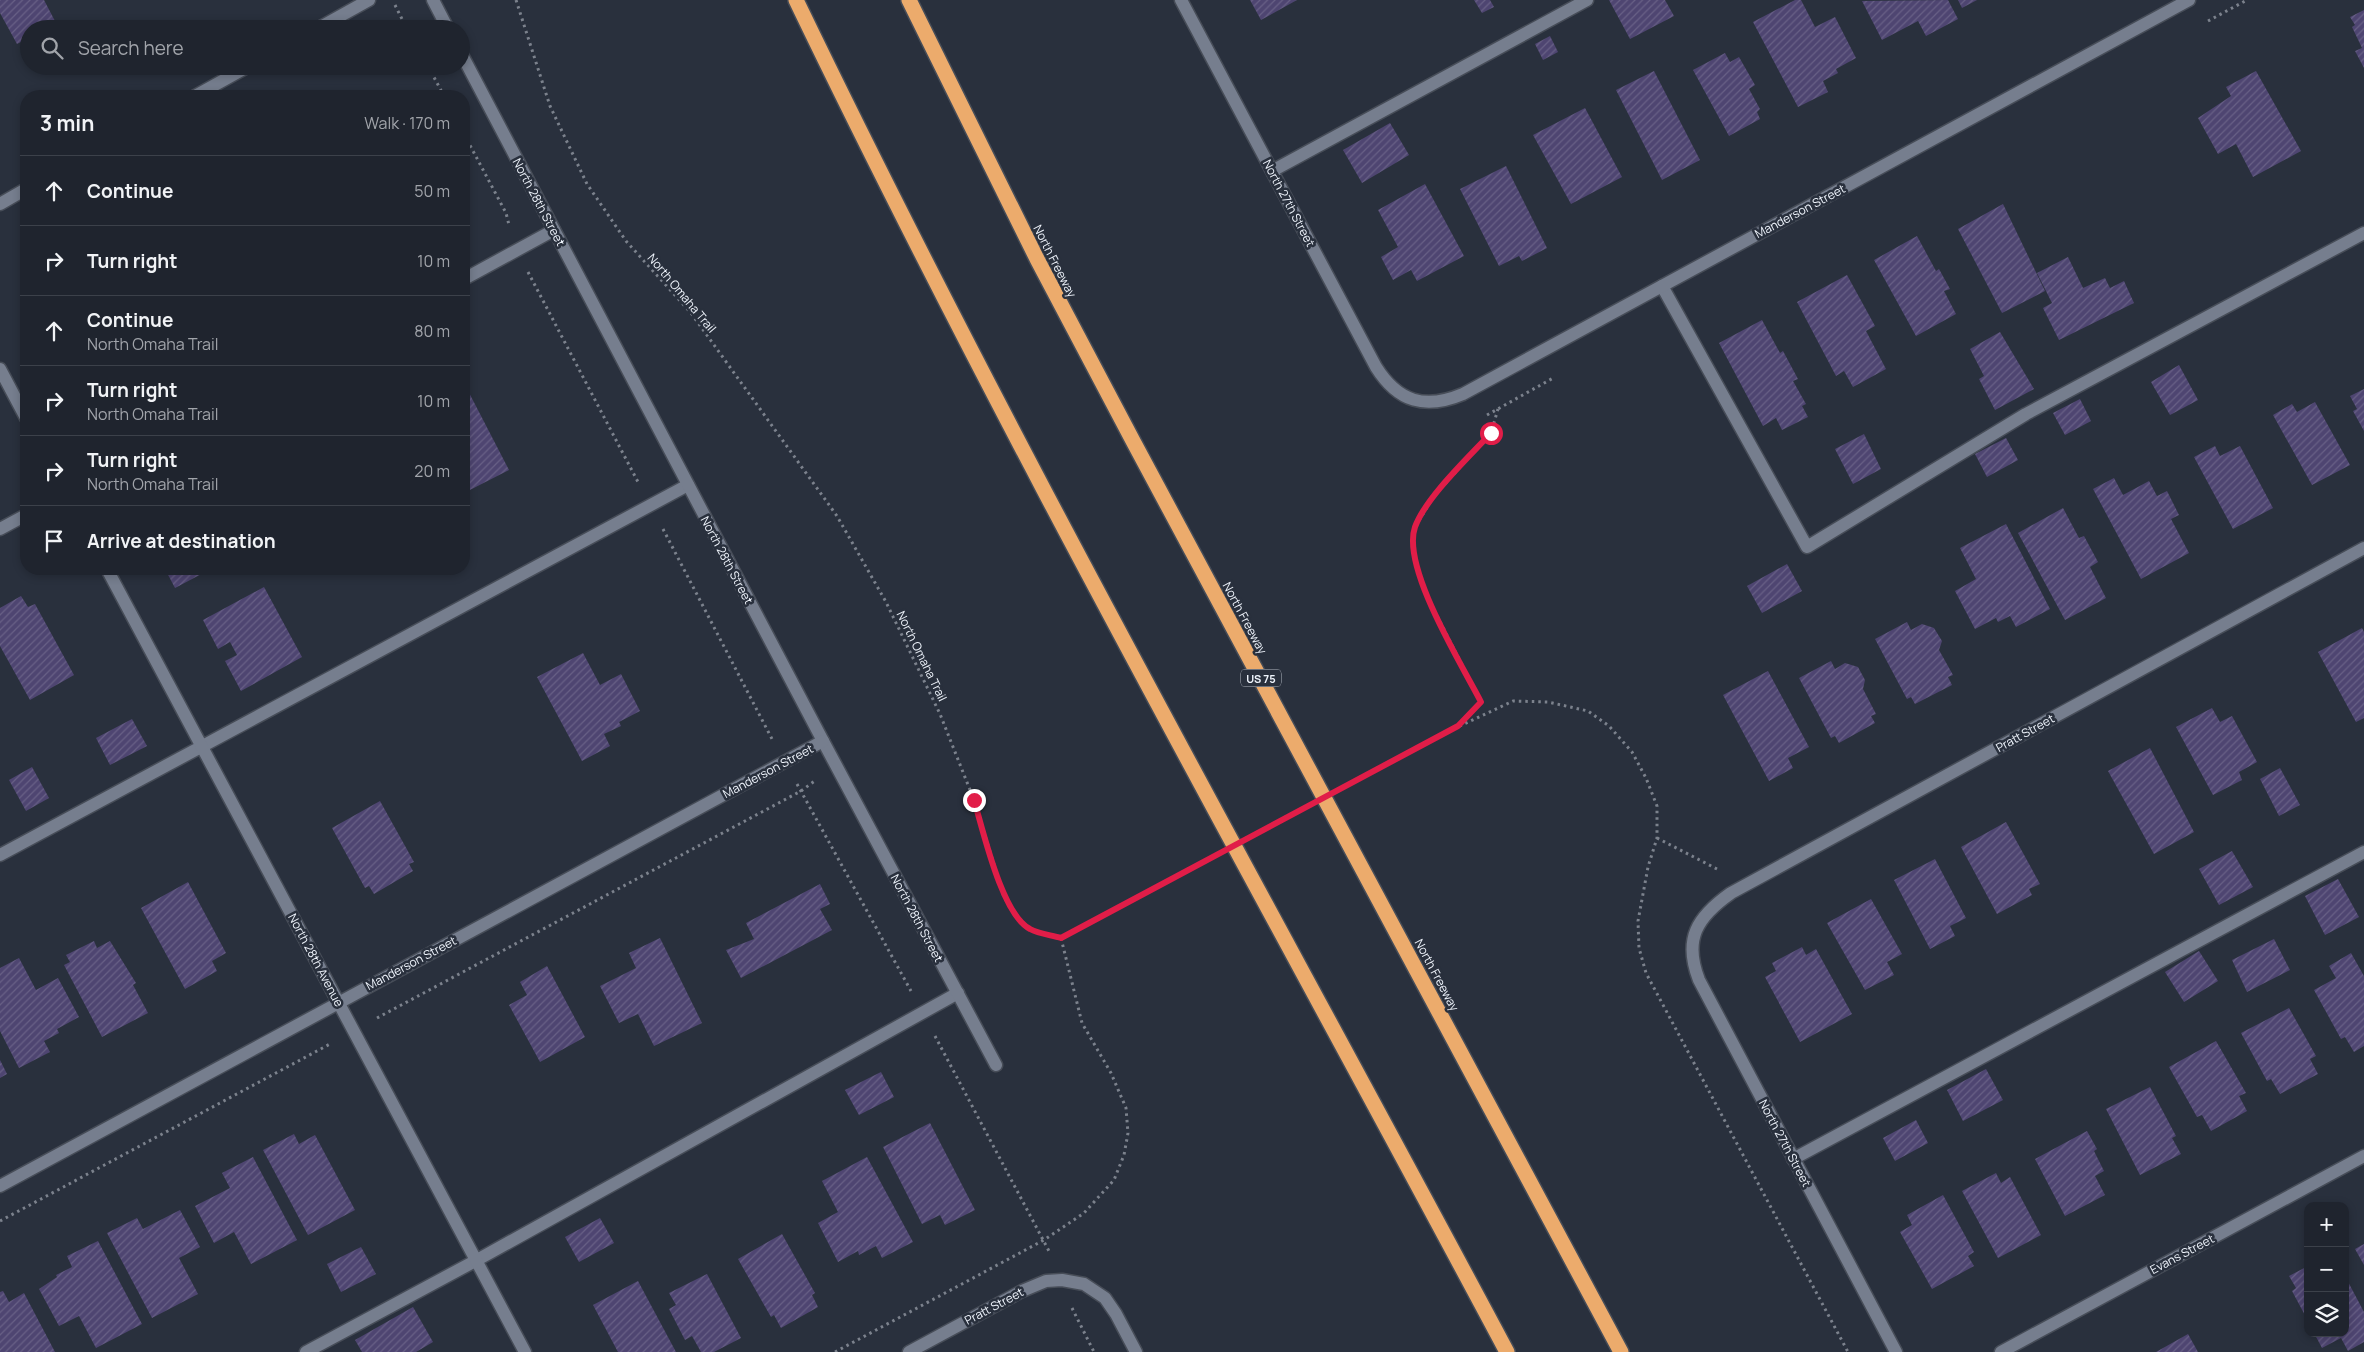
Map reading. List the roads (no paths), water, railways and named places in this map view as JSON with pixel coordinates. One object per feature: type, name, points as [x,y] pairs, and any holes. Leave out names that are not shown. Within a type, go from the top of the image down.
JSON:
[{"type":"highway","points":[[796,0],[894,199],[1047,497],[1507,1352]]},
{"type":"highway","name":"North Freeway","points":[[909,0],[1028,242],[1128,432],[1621,1352]]},
{"type":"street","points":[[333,20],[369,0]]},
{"type":"street","points":[[433,0],[443,20]]},
{"type":"street","name":"North 27th Street","points":[[1181,0],[1376,367],[1389,384],[1406,397]]},
{"type":"street","points":[[1272,171],[1587,0]]},
{"type":"street","name":"Manderson Street","points":[[1406,397],[1430,403],[1442,402],[1463,394],[2189,0]]},
{"type":"street","name":"North 28th Street","points":[[470,71],[996,1065]]},
{"type":"street","points":[[206,90],[233,75]]},
{"type":"street","points":[[0,204],[20,192]]},
{"type":"street","points":[[470,276],[554,230]]},
{"type":"street","points":[[1662,286],[1807,547],[2026,414],[2364,233]]},
{"type":"street","points":[[0,369],[20,407]]},
{"type":"street","points":[[0,855],[688,485]]},
{"type":"street","points":[[0,529],[20,517]]},
{"type":"street","name":"Pratt Street","points":[[1695,929],[1708,910],[1731,892],[2364,548]]},
{"type":"street","name":"North 28th Avenue","points":[[110,575],[525,1352]]},
{"type":"street","name":"Manderson Street","points":[[0,1186],[823,741]]},
{"type":"street","points":[[1793,1159],[2364,852]]},
{"type":"street","name":"North 27th Street","points":[[1695,929],[1693,956],[1699,980],[1896,1352]]},
{"type":"street","points":[[306,1352],[477,1260],[958,993]]},
{"type":"street","name":"Evans Street","points":[[2001,1352],[2364,1156]]},
{"type":"street","name":"Pratt Street","points":[[909,1352],[1022,1291],[1046,1282],[1062,1280],[1084,1284],[1109,1303],[1136,1352]]}]
